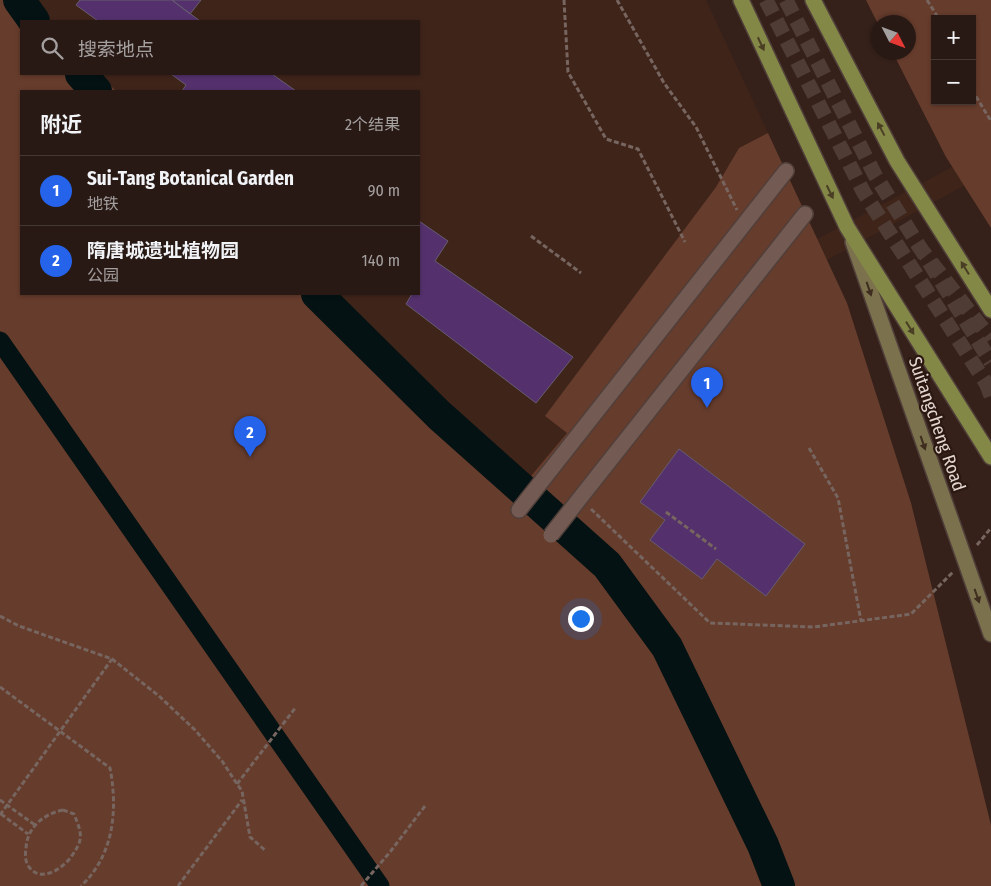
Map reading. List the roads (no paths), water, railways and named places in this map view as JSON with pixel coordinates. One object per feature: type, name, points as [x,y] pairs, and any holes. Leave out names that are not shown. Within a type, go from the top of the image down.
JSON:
[{"type":"main road","points":[[741,0],[847,227],[991,457]]},
{"type":"main road","points":[[813,0],[897,161],[991,310]]},
{"type":"main road","name":"Suitangcheng Road","points":[[847,227],[991,634]]},
{"type":"street","points":[[519,510],[786,172]]},
{"type":"street","points":[[551,535],[805,214]]},
{"type":"waterway","points":[[19,0],[33,20]]},
{"type":"waterway","points":[[82,75],[95,90]]},
{"type":"waterway","points":[[318,295],[439,415],[607,565],[667,647],[763,845],[779,886]]},
{"type":"waterway","points":[[0,341],[380,886]]},
{"type":"tunnel","points":[[766,0],[864,193],[991,391]]},
{"type":"tunnel","points":[[786,0],[875,175],[991,362]]},
{"type":"tunnel","points":[[917,244],[991,339]]},
{"type":"tunnel","points":[[987,385],[991,396]]},
{"type":"place","name":"Sui-Tang Botanical Garden","points":[[707,408]]},
{"type":"place","name":"隋唐城遗址植物园","points":[[250,457]]}]
